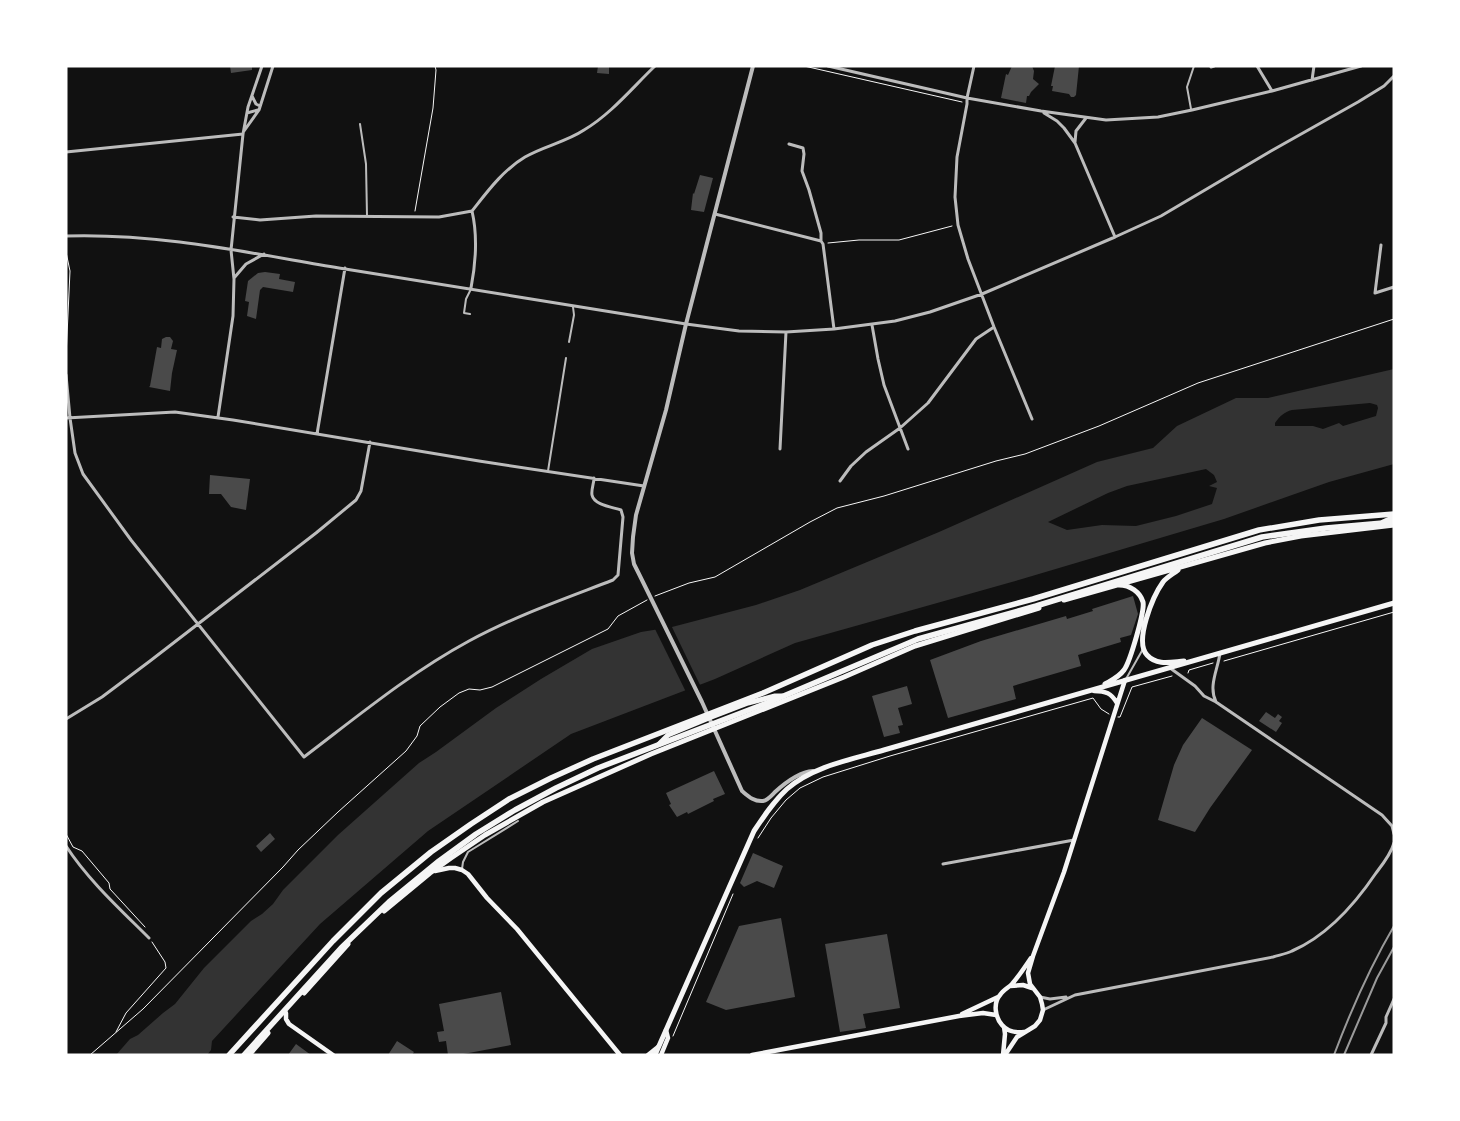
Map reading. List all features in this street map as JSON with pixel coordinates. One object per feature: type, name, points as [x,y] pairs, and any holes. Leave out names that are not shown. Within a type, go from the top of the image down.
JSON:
[{"type":"highway","points":[[229,1055],[332,941],[381,893],[431,852],[471,824],[509,799],[551,778],[594,759],[754,696],[872,645],[915,631],[1033,599],[1259,530],[1319,520],[1394,516]]},
{"type":"highway","points":[[244,1055],[341,948],[389,902],[439,861],[476,834],[515,810],[598,768],[767,703],[918,639],[1036,606],[1262,537],[1326,528],[1394,524]]},
{"type":"main road","points":[[1372,528],[1394,516]]},
{"type":"main road","points":[[249,1055],[353,939],[388,906],[430,873],[485,835],[543,802],[651,754],[844,677],[915,646],[1114,585],[1265,543],[1301,536],[1394,524]]},
{"type":"main road","points":[[1182,567],[1164,582],[1153,600],[1142,637],[1143,649],[1147,655],[1163,663],[1194,660]]},
{"type":"main road","points":[[1091,691],[1114,679],[1125,669],[1143,613],[1143,602],[1140,595],[1132,588],[1124,585],[1114,585]]},
{"type":"main road","points":[[655,1055],[754,832],[776,800],[788,788],[815,771],[1394,603]]},
{"type":"main road","points":[[1004,1055],[1012,1043],[1040,1020],[1043,1010],[1040,997],[1033,989],[1028,977],[1033,956],[1099,765],[1125,680]]},
{"type":"main road","points":[[1091,691],[1108,692],[1117,703]]},
{"type":"main road","points":[[651,754],[668,735],[710,718],[748,703],[775,696],[793,697]]},
{"type":"main road","points":[[430,873],[449,868],[462,870],[468,874],[620,1055]]},
{"type":"main road","points":[[959,1016],[998,997],[1010,986],[1033,956]]},
{"type":"main road","points":[[1010,986],[1023,985],[1033,989]]},
{"type":"main road","points":[[998,997],[996,1015],[1004,1027],[1004,1055]]},
{"type":"main road","points":[[286,1013],[289,1024],[333,1055]]},
{"type":"main road","points":[[752,1055],[959,1016],[982,1013],[996,1015]]},
{"type":"main road","points":[[1004,1027],[1013,1032],[1025,1032]]},
{"type":"main road","points":[[661,1055],[668,1038],[666,1029]]},
{"type":"main road","points":[[648,1055],[658,1047]]},
{"type":"street","points":[[218,417],[233,316],[234,279],[231,250],[242,134],[262,66]]},
{"type":"street","points":[[66,152],[242,134],[260,108],[273,66]]},
{"type":"street","points":[[233,218],[260,220],[316,216],[366,216],[415,218],[439,217],[472,211],[492,186],[517,162],[526,156],[567,140],[586,130],[607,113],[655,66]]},
{"type":"street","points":[[753,66],[686,324],[666,410],[644,486],[632,537],[632,553],[634,564],[710,718],[742,791],[752,799],[763,801],[804,772],[815,771]]},
{"type":"street","points":[[828,66],[967,98],[1106,120],[1158,117],[1192,110],[1272,91],[1361,66]]},
{"type":"street","points":[[974,66],[957,157],[956,197],[958,225],[968,259],[994,327],[1032,418]]},
{"type":"street","points":[[1257,66],[1272,91]]},
{"type":"street","points":[[1312,80],[1314,66]]},
{"type":"street","points":[[66,236],[100,235],[164,239],[686,324],[740,331],[786,332],[872,325],[930,312],[982,294],[1161,216],[1358,102],[1384,86],[1394,76]]},
{"type":"street","points":[[252,95],[260,108]]},
{"type":"street","points":[[247,113],[260,108]]},
{"type":"street","points":[[1041,111],[1057,121],[1074,143],[1116,237]]},
{"type":"street","points":[[1074,143],[1076,131],[1086,118]]},
{"type":"street","points":[[789,144],[803,148],[802,171],[821,233],[834,329]]},
{"type":"street","points":[[471,288],[476,257],[475,224],[472,211]]},
{"type":"street","points":[[715,214],[822,242]]},
{"type":"street","points":[[1382,245],[1374,292],[1394,287]]},
{"type":"street","points":[[234,279],[246,264],[264,254]]},
{"type":"street","points":[[317,434],[345,268]]},
{"type":"street","points":[[872,325],[884,385],[908,449]]},
{"type":"street","points":[[840,481],[851,466],[866,452],[900,428],[928,403],[976,338],[994,327]]},
{"type":"street","points":[[780,449],[786,332]]},
{"type":"street","points":[[66,375],[68,418],[75,453],[83,474],[132,540],[304,757],[414,674],[467,642],[510,620],[613,580],[618,575],[623,517],[621,510],[601,504],[595,500],[592,495],[594,478]]},
{"type":"street","points":[[68,418],[175,412],[218,417],[644,486]]},
{"type":"street","points":[[66,719],[102,698],[356,500],[361,491],[370,442]]},
{"type":"street","points":[[1216,702],[1213,695],[1213,683],[1220,653]]},
{"type":"street","points":[[1169,668],[1195,686],[1204,696],[1216,702],[1382,815],[1392,826],[1394,834]]},
{"type":"street","points":[[943,864],[1074,840]]},
{"type":"street","points":[[1040,997],[1050,999],[1069,997],[1291,952],[1328,929],[1365,889],[1388,857],[1394,843]]},
{"type":"street","points":[[66,846],[74,858],[115,904],[149,938]]},
{"type":"street","points":[[1043,1010],[1069,997]]},
{"type":"street","points":[[1372,1055],[1394,999]]},
{"type":"lane","points":[[1192,110],[1186,87],[1194,66]]},
{"type":"lane","points":[[360,124],[366,164],[366,216]]},
{"type":"lane","points":[[470,314],[464,313],[466,300],[471,288]]},
{"type":"lane","points":[[569,342],[574,315],[573,305]]},
{"type":"lane","points":[[548,471],[566,358]]},
{"type":"lane","points":[[1125,680],[1143,649]]},
{"type":"lane","points":[[462,870],[463,862],[468,852],[518,821]]},
{"type":"path","points":[[415,218],[415,205],[433,108],[435,66]]},
{"type":"path","points":[[804,66],[961,103],[967,98]]},
{"type":"path","points":[[822,242],[899,240],[958,225]]},
{"type":"path","points":[[66,252],[70,270],[66,356]]},
{"type":"path","points":[[90,1055],[142,1009],[338,812],[406,751],[417,736],[420,726],[440,707],[459,693],[469,689],[480,690],[492,687],[605,631],[616,618],[641,603],[689,583],[715,577],[837,508],[1025,454],[1099,426],[1198,383],[1394,319]]},
{"type":"path","points":[[758,837],[770,818],[800,788],[838,772]]},
{"type":"path","points":[[66,834],[73,847],[82,851],[109,883],[110,889],[145,926]]},
{"type":"path","points":[[672,1038],[735,890]]},
{"type":"path","points":[[116,1032],[126,1013],[166,968],[165,962],[149,938]]},
{"type":"shaded area","points":[[1394,369],[1394,464],[1329,482],[1224,519],[1022,579],[795,643],[715,679],[571,734],[428,831],[320,924],[212,1041],[211,1050],[207,1055],[116,1055],[130,1039],[138,1035],[175,1004],[204,968],[251,921],[273,904],[283,890],[338,835],[419,763],[496,708],[592,649],[641,632],[672,627],[756,605],[800,590],[939,532],[1097,462],[1153,448],[1177,426],[1236,398],[1268,398]],"holes":[[[1370,403],[1377,405],[1376,416],[1343,426],[1339,423],[1323,429],[1313,426],[1275,426],[1280,416],[1292,410]],[[1206,469],[1214,475],[1217,482],[1209,486],[1217,488],[1212,504],[1176,516],[1136,526],[1102,525],[1067,530],[1048,522],[1108,493],[1127,486]]]},
{"type":"pier","points":[[671,625],[701,687],[686,692],[654,627]]},
{"type":"building","points":[[230,66],[252,66],[252,70],[231,73]]},
{"type":"building","points":[[598,66],[609,66],[609,74],[597,73]]},
{"type":"building","points":[[1012,66],[1032,66],[1034,71],[1033,79],[1039,84],[1027,96],[1026,103],[1001,98],[1006,74],[1008,75]]},
{"type":"building","points":[[1055,66],[1079,66],[1076,95],[1074,97],[1071,97],[1069,94],[1052,91],[1053,86],[1051,86]]},
{"type":"building","points":[[700,175],[713,178],[704,212],[691,210],[693,193]]},
{"type":"building","points":[[258,273],[280,274],[279,279],[295,282],[293,292],[263,287],[260,290],[256,319],[247,316],[249,302],[245,301],[248,281]]},
{"type":"building","points":[[170,337],[173,341],[171,349],[177,350],[170,391],[149,387],[157,347],[161,348],[162,339]]},
{"type":"building","points":[[210,475],[250,479],[246,510],[231,507],[221,494],[209,494]]},
{"type":"building","points":[[1133,596],[1138,614],[1131,635],[1120,638],[1121,642],[1078,655],[1081,666],[1013,686],[1016,699],[948,718],[930,660],[981,641],[1066,616],[1067,619]]},
{"type":"building","points":[[907,686],[912,704],[898,708],[903,725],[898,726],[900,733],[884,737],[872,696]]},
{"type":"building","points":[[1266,712],[1275,718],[1278,714],[1282,717],[1279,721],[1282,723],[1276,732],[1259,721]]},
{"type":"building","points":[[1202,718],[1252,750],[1195,832],[1158,820],[1174,765],[1183,745]]},
{"type":"building","points":[[714,771],[725,794],[688,814],[687,812],[677,817],[669,805],[671,804],[666,793]]},
{"type":"building","points":[[270,833],[275,839],[261,852],[256,846]]},
{"type":"building","points":[[753,853],[783,866],[774,888],[757,881],[744,887],[740,883]]},
{"type":"building","points":[[781,918],[795,997],[726,1010],[706,1002],[739,926]]},
{"type":"building","points":[[887,934],[900,1008],[863,1014],[866,1028],[840,1032],[825,944]]},
{"type":"building","points":[[501,992],[511,1045],[458,1055],[448,1055],[446,1041],[439,1042],[437,1032],[444,1031],[439,1004]]},
{"type":"building","points":[[397,1041],[414,1052],[412,1055],[388,1055]]},
{"type":"building","points":[[296,1044],[311,1055],[288,1055]]},
{"type":"railway","points":[[1334,1055],[1361,989],[1394,926]]},
{"type":"railway","points":[[1344,1055],[1377,978],[1394,947]]}]
